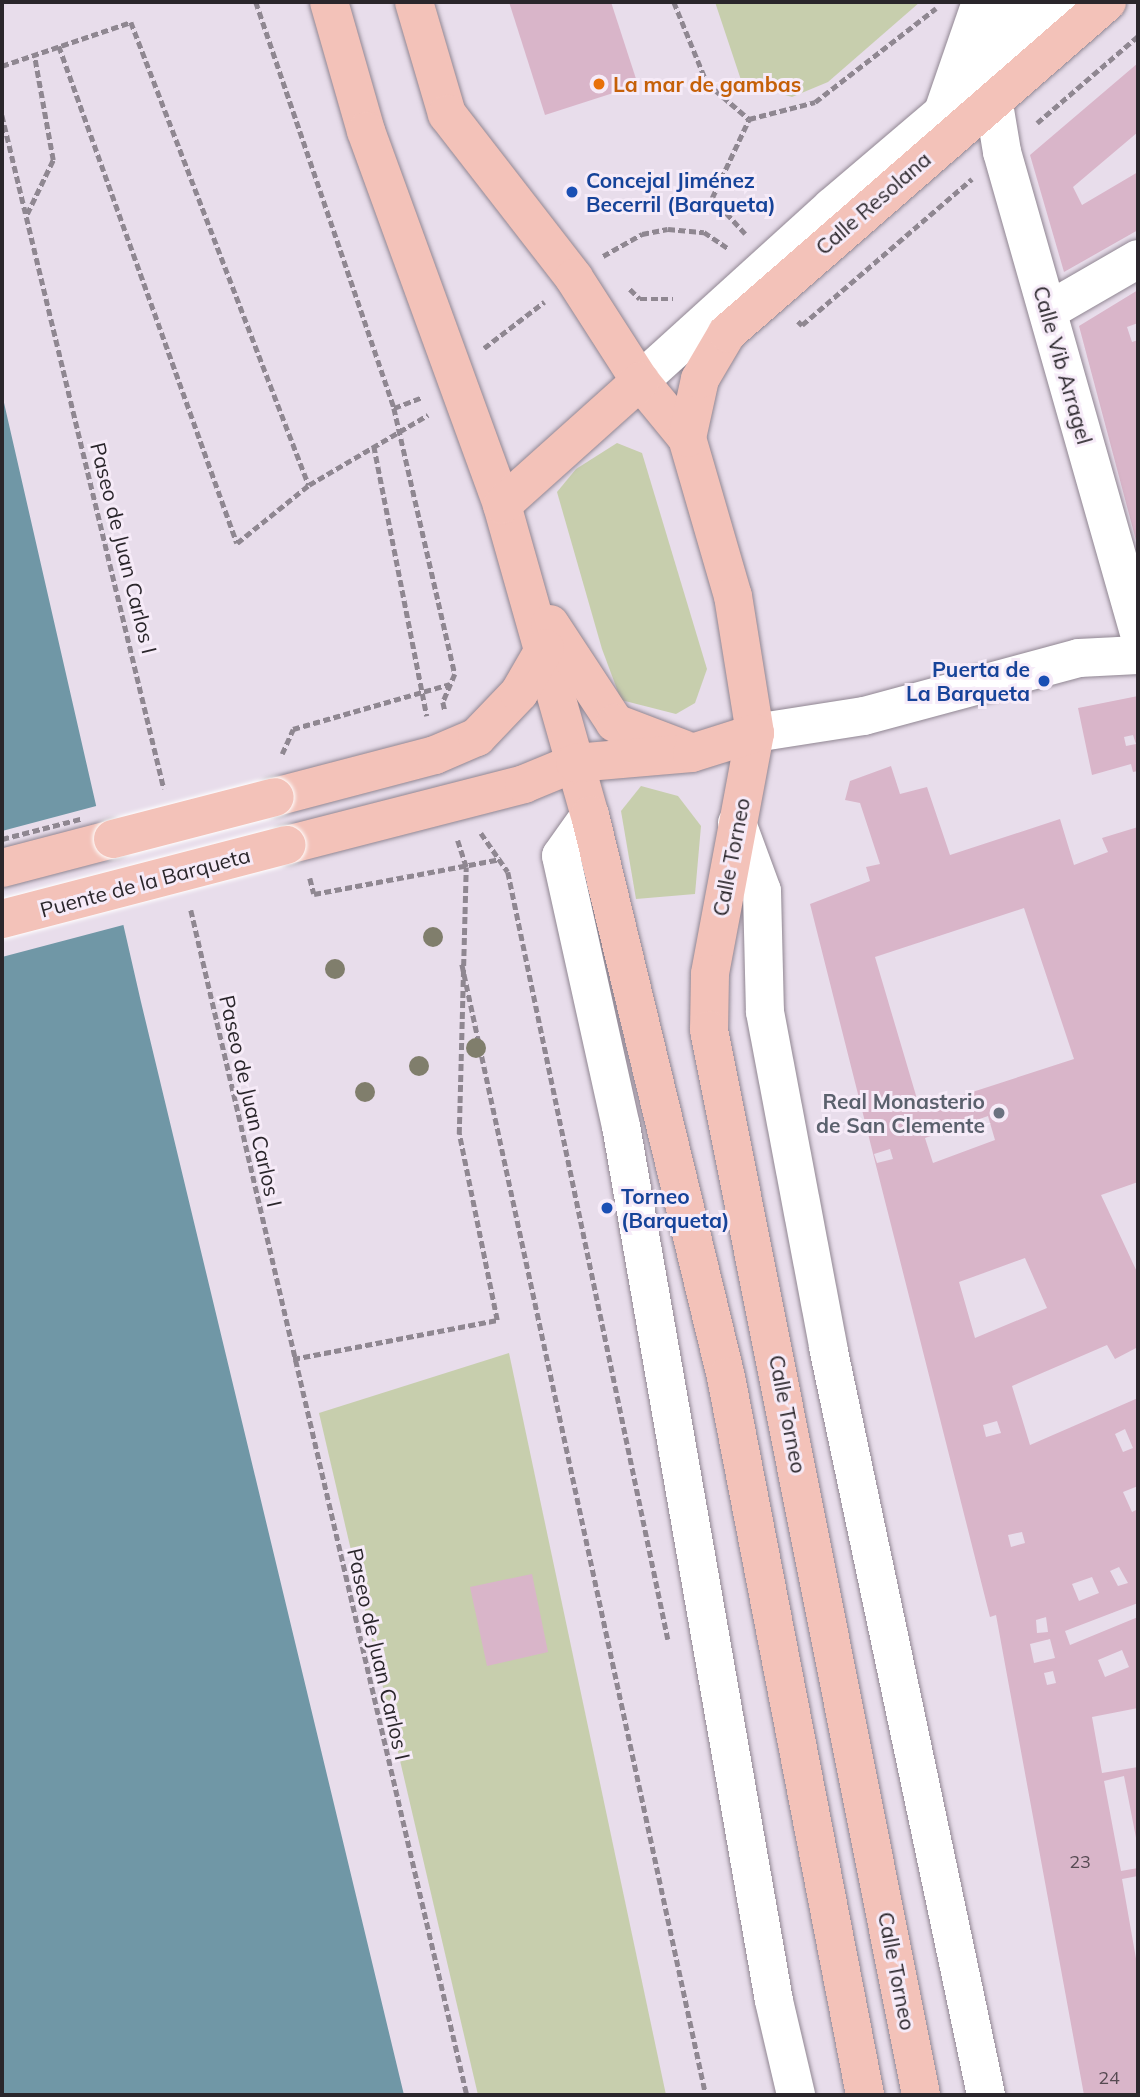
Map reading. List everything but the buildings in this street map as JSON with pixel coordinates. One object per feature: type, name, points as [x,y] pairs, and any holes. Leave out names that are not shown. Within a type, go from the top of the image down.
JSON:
[{"type":"main road","points":[[329,2],[366,131],[502,505],[523,584],[545,648],[590,815],[726,1377],[865,2095]]},
{"type":"main road","points":[[414,2],[447,114],[574,278],[640,382],[687,438],[733,596],[755,733]]},
{"type":"main road","name":"Calle Resolana","points":[[687,438],[700,379],[727,333],[993,98],[1107,2]]},
{"type":"main road","points":[[502,505],[640,382]]},
{"type":"main road","points":[[523,584],[615,723],[692,753]]},
{"type":"main road","points":[[2,868],[276,782],[444,751],[477,737],[519,693],[545,648]]},
{"type":"main road","name":"Puente de la Barqueta","points":[[2,919],[297,856],[457,800],[524,784],[575,763],[692,753],[755,733]]},
{"type":"main road","name":"Calle Torneo","points":[[755,733],[710,974],[709,1030],[921,2095]]},
{"type":"main road","points":[[524,784],[590,815]]},
{"type":"street","points":[[943,113],[960,72],[981,2]]},
{"type":"street","points":[[960,72],[1027,2]]},
{"type":"street","name":"Calle Resolana","points":[[640,382],[943,113],[1073,2]]},
{"type":"street","name":"Calle Vib Arragel","points":[[993,98],[1002,152],[1138,631]]},
{"type":"street","points":[[1048,312],[1138,259]]},
{"type":"street","points":[[755,733],[864,716],[1079,658],[1138,655]]},
{"type":"street","points":[[590,815],[561,856],[621,1126],[774,2001],[796,2095]]},
{"type":"street","points":[[737,823],[762,891],[765,1012],[828,1347],[986,2095]]},
{"type":"path","points":[[256,2],[394,408],[455,674],[443,702],[444,751]]},
{"type":"path","points":[[674,2],[707,83],[749,119]]},
{"type":"path","points":[[749,119],[815,102],[944,2]]},
{"type":"path","points":[[2,66],[131,22],[309,485]]},
{"type":"path","points":[[1028,130],[1138,36]]},
{"type":"path","points":[[58,46],[237,543],[309,485],[428,415]]},
{"type":"path","points":[[26,216],[53,160],[34,54]]},
{"type":"path","name":"Paseo de Juan Carlos I","points":[[2,115],[167,801]]},
{"type":"path","points":[[749,119],[712,198],[749,239]]},
{"type":"path","points":[[790,311],[802,325],[982,170]]},
{"type":"path","points":[[394,408],[421,397],[574,278],[642,234],[668,229],[704,232],[720,239],[736,256]]},
{"type":"path","points":[[621,281],[640,299],[674,299],[685,290]]},
{"type":"path","points":[[374,446],[422,691],[444,751]]},
{"type":"path","points":[[276,782],[292,729],[450,684]]},
{"type":"path","points":[[457,800],[500,859],[511,886],[670,1647]]},
{"type":"path","points":[[293,1359],[497,1320],[459,1134],[466,867],[457,800]]},
{"type":"path","points":[[297,856],[314,894],[500,859]]},
{"type":"path","name":"Paseo de Juan Carlos I","points":[[188,896],[293,1359],[467,2095]]},
{"type":"path","points":[[462,964],[706,2095]]},
{"type":"green space","points":[[715,2],[920,2],[828,82],[792,97],[742,83]]},
{"type":"green space","points":[[617,443],[642,453],[707,669],[695,703],[676,714],[621,700],[602,649],[557,492],[576,469]]},
{"type":"green space","points":[[641,786],[678,796],[701,826],[695,894],[636,899],[621,811]]},
{"type":"green space","points":[[509,1353],[666,2095],[478,2095],[319,1413]]},
{"type":"water","points":[[2,394],[141,1002],[404,2095],[2,2095]]},
{"type":"pier","points":[[100,805],[127,924],[2,957],[2,831]]},
{"type":"place","name":"La mar de gambas","points":[[599,84]]},
{"type":"place","name":"Concejal Jiménez Becerril (Barqueta)","points":[[572,192]]},
{"type":"place","name":"Puerta de La Barqueta","points":[[1044,681]]},
{"type":"place","name":"Real Monasterio de San Clemente","points":[[999,1113]]},
{"type":"place","name":"Torneo (Barqueta)","points":[[607,1208]]}]
